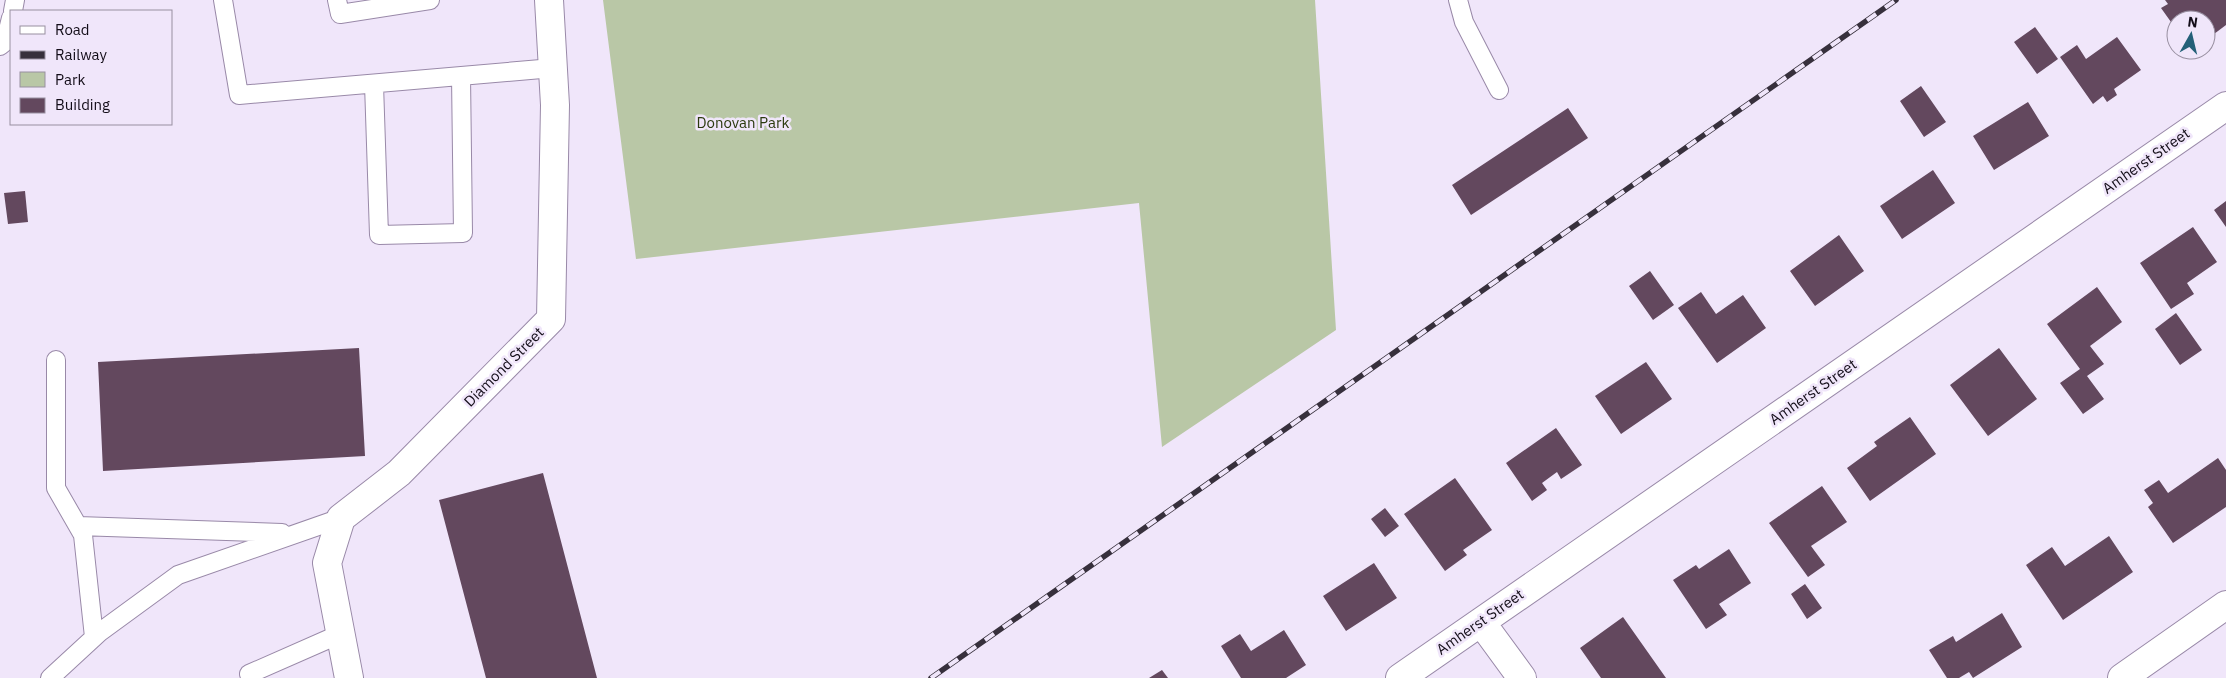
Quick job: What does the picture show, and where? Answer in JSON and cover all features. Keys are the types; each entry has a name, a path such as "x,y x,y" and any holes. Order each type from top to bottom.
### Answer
{"street":[{"name":"Diamond Street","path":"341,518 399,473 552,319 555,104 549,0"},
{"name":"Amherst Street","path":"1400,678 2226,106"},
{"path":"341,518 327,563 349,678"},
{"path":"2122,678 2226,605"},
{"path":"1481,622 1522,678"}],"lane":[{"path":"223,0 239,95 553,68"},
{"path":"339,7 430,0"},
{"path":"1458,0 1464,22 1498,90"},
{"path":"0,46 5,42 10,22"},
{"path":"374,84 379,234 463,233 461,76"},
{"path":"56,360 56,488 83,535 94,637"},
{"path":"50,678 94,637 178,574 341,518"},
{"path":"78,526 293,534"},
{"path":"248,674 340,634"}],"green space":[{"name":"Donovan Park","path":"603,0 1315,0 1336,330 1162,447 1139,203 636,259"}],"building":[{"path":"2165,0 2226,0 2226,25 2216,32 2216,10 2166,10 2166,15 2161,8 2168,4"},
{"path":"2035,27 2058,59 2037,74 2014,42"},
{"path":"2117,37 2141,70 2114,89 2117,95 2107,102 2103,96 2093,104 2060,57 2077,45 2086,59"},
{"path":"1921,86 1946,122 1924,137 1900,101"},
{"path":"2028,102 2049,136 1994,170 1973,136"},
{"path":"1568,108 1588,138 1471,215 1452,185"},
{"path":"1933,170 1955,203 1902,239 1880,206"},
{"path":"25,191 28,222 8,224 4,193"},
{"path":"2226,201 2226,227 2214,210"},
{"path":"2193,227 2217,262 2187,283 2194,294 2171,309 2140,263"},
{"path":"1839,235 1864,271 1815,306 1790,271"},
{"path":"1650,271 1674,305 1653,320 1629,286"},
{"path":"2097,287 2122,322 2090,346 2104,364 2087,376 2104,399 2083,414 2060,383 2080,369 2047,324"},
{"path":"1701,292 1716,314 1743,295 1766,328 1717,363 1678,308"},
{"path":"2176,313 2202,350 2180,365 2155,329"},
{"path":"359,348 365,456 103,471 98,362"},
{"path":"1999,348 2037,399 1988,436 1950,385"},
{"path":"1646,362 1672,399 1621,434 1595,396"},
{"path":"1910,417 1936,454 1870,501 1847,468 1877,446 1874,442"},
{"path":"1556,428 1582,465 1561,479 1557,472 1542,483 1547,490 1532,501 1506,463"},
{"path":"2218,458 2226,470 2226,507 2173,543 2148,507 2153,503 2144,490 2159,480 2168,493"},
{"path":"543,473 597,678 486,678 439,500"},
{"path":"1455,478 1492,530 1463,550 1467,555 1445,571 1404,514"},
{"path":"1822,486 1847,522 1811,546 1825,565 1808,577 1769,523"},
{"path":"1385,508 1399,526 1385,537 1371,519"},
{"path":"2109,536 2133,572 2063,620 2026,565 2052,547 2065,566"},
{"path":"1729,549 1751,583 1719,604 1727,615 1706,629 1673,580 1696,565 1699,569"},
{"path":"1374,563 1397,598 1346,631 1323,596"},
{"path":"1805,584 1822,608 1807,619 1791,594"},
{"path":"2002,613 2022,647 1973,678 1969,672 1959,678 1947,678 1929,650 1953,636 1956,642"},
{"path":"1623,617 1666,678 1601,678 1580,648"},
{"path":"1284,630 1306,665 1286,678 1241,678 1221,646 1240,634 1251,651"},
{"path":"1162,670 1168,678 1149,678"}],"railway":[{"path":"931,678 1896,0"}]}
